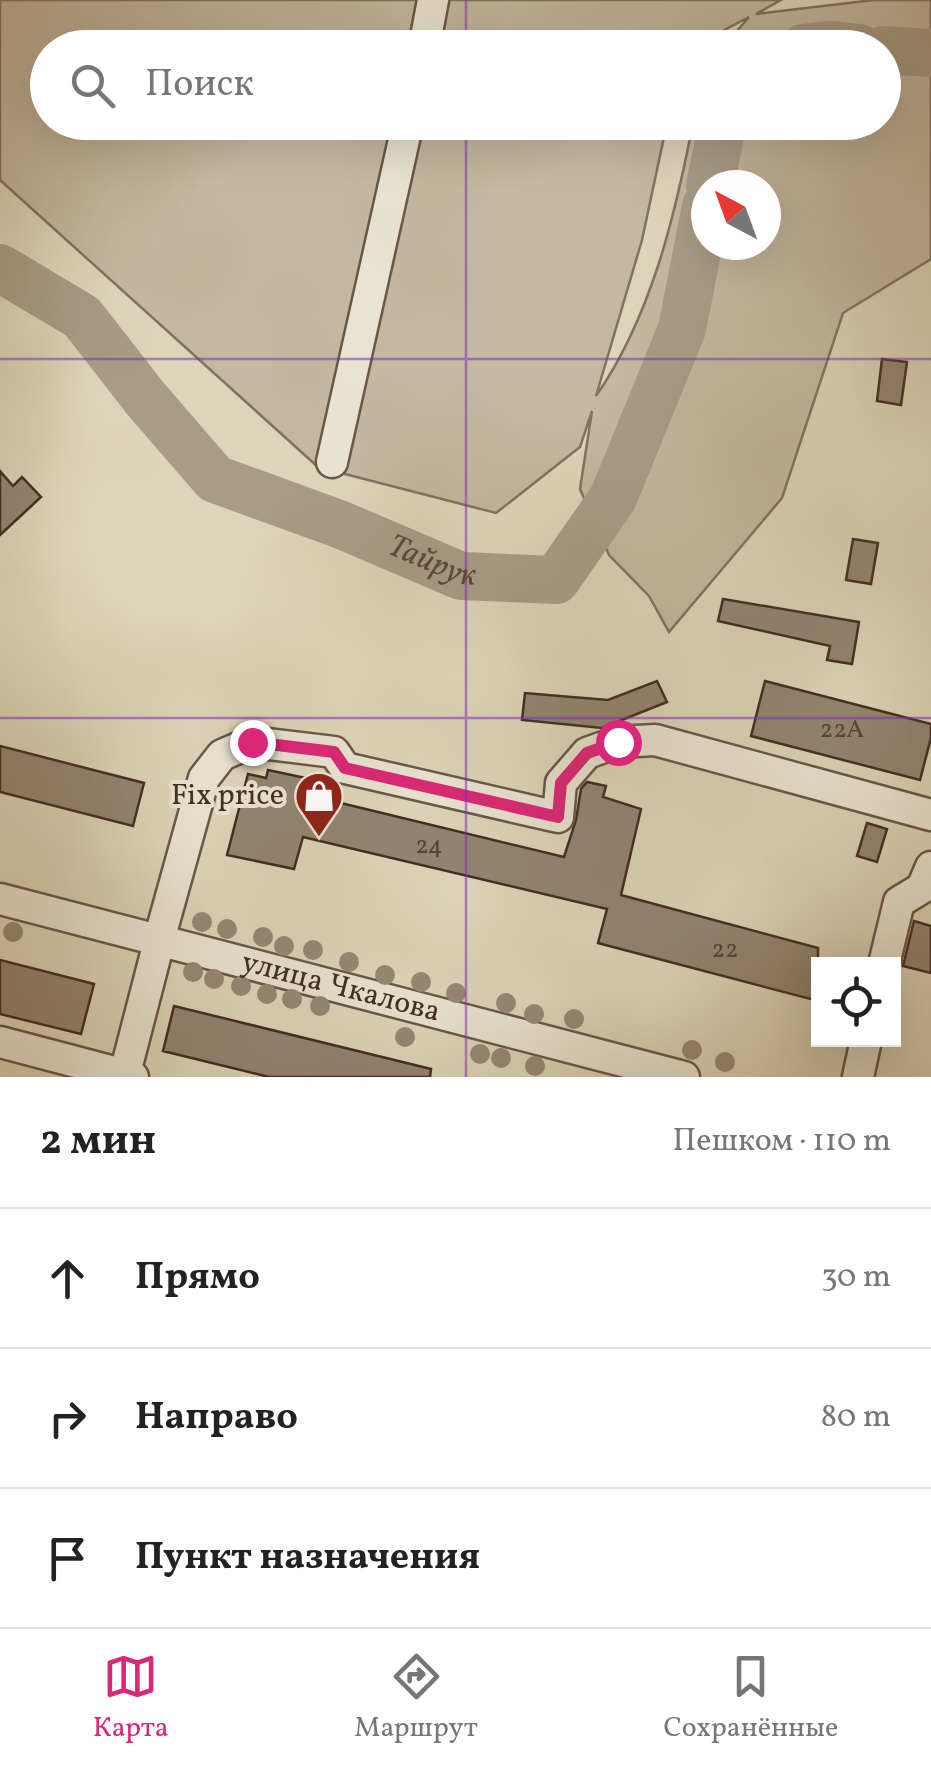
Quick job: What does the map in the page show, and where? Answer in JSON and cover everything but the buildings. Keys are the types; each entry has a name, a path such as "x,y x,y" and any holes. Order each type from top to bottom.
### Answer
{"street":[{"path":"428,30 434,0"},
{"path":"332,462 404,140"},
{"path":"0,1042 128,1076 159,941 204,778 222,755 252,742 334,752 345,768 558,817 561,783 587,753 618,742 655,740 931,814"},
{"path":"886,957 899,902 922,888 931,867"},
{"name":"улица Чкалова","path":"0,898 684,1077"},
{"path":"858,1077 864,1047"}],"shaded area":[{"path":"0,0 781,0 756,14 874,0 931,0 931,259 843,313 782,498 669,632 649,596 609,555 580,489 592,411 580,447 496,513 318,467 0,180","holes":["749,17 738,30 901,30 901,140 689,140 669,229 646,299 632,333 596,396 642,240 663,140 30,140 30,30 724,30"]}],"waterway":[{"name":"Тайрук","path":"901,51 931,53"},
{"name":"Тайрук","path":"713,170 719,140"},
{"name":"Тайрук","path":"0,268 82,317 215,479 339,524 461,576 556,580 613,498 682,329 695,260"}],"place":[{"name":"Fix price","path":"319,838"}],"route":[{"path":"252,742 334,752 345,768 558,817 561,783 587,753 618,742"}]}
